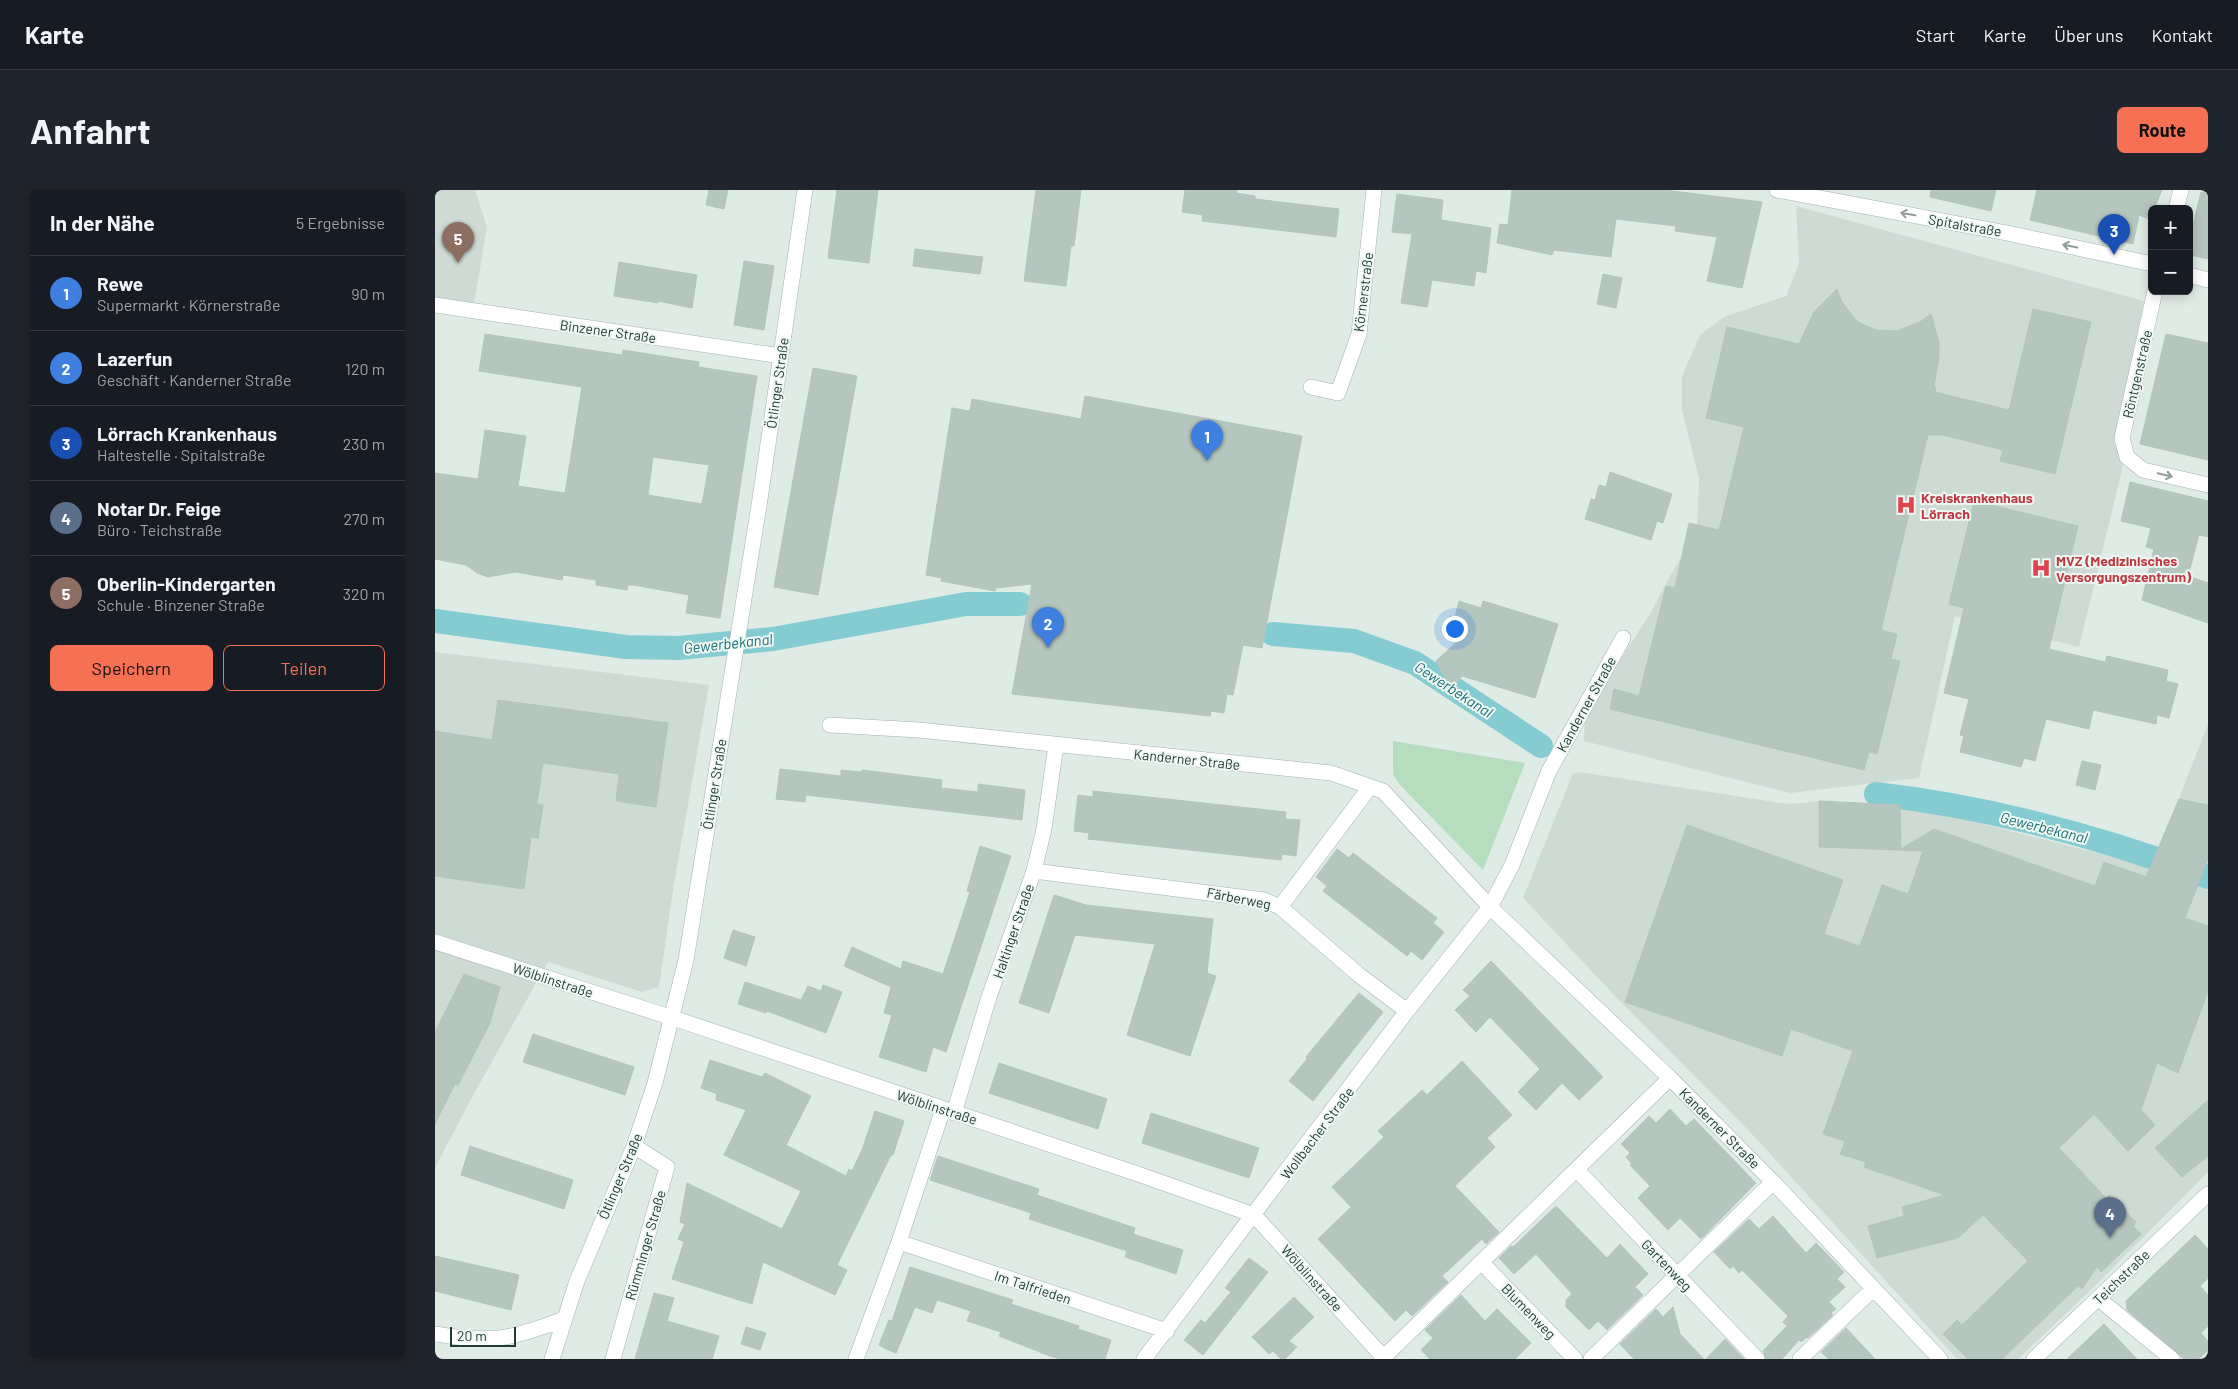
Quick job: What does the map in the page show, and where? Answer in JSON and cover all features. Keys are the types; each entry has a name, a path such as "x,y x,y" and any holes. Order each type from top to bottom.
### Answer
{"street":[{"name":"Ötlinger Straße","path":"552,1359 577,1281 634,1146 655,1083 673,1018 686,960 760,499 805,190"},
{"name":"Körnerstraße","path":"1311,387 1338,393 1359,334 1374,190"},
{"name":"Spitalstraße","path":"1780,190 2007,233 2148,263"},
{"path":"2177,205 2181,190"},
{"path":"2193,276 2208,280"},
{"name":"Röntgenstraße","path":"2154,295 2122,438 2127,457 2143,470 2208,485"},
{"name":"Binzener Straße","path":"435,305 781,356"},
{"name":"Kanderner Straße","path":"1491,907 1512,865 1549,771 1623,638"},
{"name":"Kanderner Straße","path":"830,726 919,730 1331,773 1383,791 1491,907 1671,1078 1773,1182 1940,1359"},
{"name":"Haltinger Straße","path":"856,1359 1034,871 1045,829 1056,745"},
{"path":"1280,907 1370,787"},
{"name":"Färberweg","path":"1034,871 1264,900 1280,907 1359,975 1407,1011"},
{"name":"Wollbacher Straße","path":"1144,1359 1407,1011 1491,907"},
{"name":"Wölblinstraße","path":"435,942 673,1018 1135,1173 1254,1215 1384,1358"},
{"path":"1384,1358 1671,1078"},
{"name":"Rümminger Straße","path":"613,1359 667,1168 634,1146"},
{"name":"Gartenweg","path":"1577,1170 1757,1359"},
{"path":"1591,1359 1773,1182"},
{"name":"Teichstraße","path":"2034,1359 2208,1194"},
{"name":"Im Talfrieden","path":"899,1242 1167,1331"},
{"name":"Blumenweg","path":"1482,1263 1575,1359"},
{"path":"1800,1359 1873,1289"},
{"path":"2099,1299 2172,1359"},
{"path":"435,1334 476,1340 499,1340 522,1335 565,1319"}],"shaded area":[{"path":"435,190 475,190 487,227 474,304 435,298"},
{"name":"Kreiskrankenhaus Lörrach","path":"1796,206 2144,301 2114,442 2123,466 2079,647 1955,616 1919,778 1790,793 1584,741 1585,714 1650,614 1697,531 1699,479 1682,410 1682,376 1700,335 1724,317 1786,296 1799,264"},
{"path":"435,652 709,685 673,890 659,987 642,992 548,962 471,1099 435,1168"},
{"path":"2208,724 2208,1172 2097,1284 2018,1359 1957,1359 1751,1133 1614,995 1523,898 1573,773 1579,772 1789,804 1819,801 1913,806 2152,867"}],"green space":[{"path":"1393,741 1525,763 1483,870 1401,786 1393,775"}],"building":[{"path":"709,190 728,190 724,209 706,205"},
{"path":"837,190 878,190 869,263 828,258"},
{"path":"1036,190 1081,190 1074,246 1071,246 1066,286 1024,281"},
{"path":"1185,190 1237,190 1236,193 1255,196 1255,199 1339,209 1336,237 1202,221 1203,215 1182,212"},
{"path":"1512,190 1664,190 1762,202 1742,288 1707,281 1717,237 1675,231 1676,226 1616,219 1611,257 1554,250 1552,255 1497,243 1500,224 1508,225"},
{"path":"1931,190 1996,190 1991,211 1930,197"},
{"path":"2037,190 2162,190 2156,205 2148,205 2148,219 2139,215 2133,244 2030,220"},
{"path":"2201,192 2208,192 2208,259 2193,256 2193,225"},
{"path":"1397,194 1443,200 1441,220 1491,228 1486,273 1476,271 1474,286 1432,280 1427,307 1401,303 1412,234 1392,232"},
{"path":"915,249 983,257 980,274 913,266"},
{"path":"744,261 774,266 764,330 734,325"},
{"path":"619,262 697,275 692,308 658,301 658,303 614,296"},
{"path":"1603,274 1622,278 1616,308 1597,304"},
{"path":"1837,289 1842,302 1855,319 1876,330 1897,331 1920,322 1931,314 1939,342 1935,392 2009,410 2033,309 2091,322 2055,474 2000,461 2003,450 1943,435 1928,435 1881,630 1897,634 1891,659 1900,661 1877,754 1869,752 1864,770 1610,709 1614,689 1639,696 1666,586 1675,588 1689,523 1719,530 1744,427 1706,418 1727,327 1799,344 1814,312"},
{"path":"485,334 622,355 623,350 699,362 698,367 757,376 720,618 686,613 689,595 634,585 628,585 627,590 596,585 596,580 563,575 562,580 515,572 488,577 477,573 466,565 435,559 435,473 478,479 485,430 526,436 518,486 565,493 582,387 479,371","holes":["653,457 709,465 702,504 648,495"]},
{"path":"2166,334 2208,343 2208,460 2140,444"},
{"path":"813,368 857,376 818,595 774,587"},
{"path":"1085,396 1302,436 1262,648 1243,645 1233,695 1227,694 1224,713 1211,711 1210,716 1012,694 1032,584 996,588 995,591 941,581 942,578 926,575 952,408 970,411 972,399 1081,419"},
{"path":"1610,472 1672,494 1663,523 1657,521 1651,540 1585,519 1591,499 1595,500 1599,485 1606,487"},
{"path":"2130,482 2208,501 2208,537 2199,535 2188,576 2208,583 2208,623 2142,600 2154,549 2146,547 2151,528 2121,521"},
{"path":"1974,501 2078,526 2049,649 2105,662 2107,656 2168,670 2166,681 2178,684 2169,718 2157,715 2156,724 2093,710 2089,729 2046,719 2035,761 2024,758 2021,767 1960,752 1964,736 1960,735 1969,699 1944,693 1964,608 1949,604"},
{"path":"1459,601 1481,608 1483,601 1558,624 1535,698 1462,676 1451,689 1436,661 1460,639 1446,634 1450,616 1455,617"},
{"path":"498,700 668,723 656,807 616,801 619,774 543,763 537,804 543,805 538,838 531,837 524,889 435,876 435,731 492,740"},
{"path":"2082,761 2101,765 2095,790 2076,785"},
{"path":"780,769 841,776 841,770 861,772 862,770 942,780 941,788 978,792 978,784 1025,790 1022,820 806,795 805,802 776,799"},
{"path":"1093,791 1286,812 1285,819 1300,820 1296,856 1282,854 1281,860 1088,839 1089,833 1074,831 1078,795 1093,797"},
{"path":"2179,799 2208,805 2208,859 2185,918 2208,926 2208,991 2178,1073 2157,1063 2141,1110 2155,1125 2128,1151 2094,1114 2059,1148 2106,1198 2109,1195 2136,1222 2133,1226 2141,1234 2101,1272 2097,1267 2082,1289 2078,1286 2002,1359 1968,1359 1943,1334 1957,1320 1962,1325 2028,1261 1983,1215 1958,1238 1877,1258 1868,1226 1904,1216 1902,1207 1945,1195 1864,1167 1866,1162 1840,1154 1845,1141 1823,1134 1853,1051 1791,1029 1782,1056 1625,1002 1687,825 1843,880 1824,934 1860,946 1882,885 1908,894 1923,851 1819,847 1819,801 1900,805 1901,849 1934,829 2095,886 2104,862 2146,877"},
{"path":"980,846 1011,856 946,1052 933,1047 926,1072 879,1057 892,1015 884,1013 891,987 844,966 852,947 901,969 903,961 943,974 970,892 967,891"},
{"path":"1337,849 1349,858 1353,853 1437,918 1433,923 1444,932 1422,960 1411,951 1407,956 1323,891 1327,886 1316,877"},
{"path":"1054,895 1086,905 1213,919 1207,973 1216,976 1190,1056 1127,1035 1155,944 1075,935 1049,1013 1019,1003"},
{"path":"733,930 755,937 746,966 724,958"},
{"path":"1491,961 1603,1077 1579,1100 1562,1083 1536,1110 1518,1092 1540,1069 1490,1017 1476,1032 1455,1010 1470,996 1463,990"},
{"path":"464,974 500,987 490,1023 458,1085 455,1084 435,1124 435,1032"},
{"path":"745,982 801,1000 808,986 821,991 823,985 842,992 826,1033 767,1011 766,1013 738,1004"},
{"path":"1359,993 1383,1012 1313,1101 1289,1081 1307,1059 1306,1057"},
{"path":"533,1034 634,1067 625,1095 523,1062"},
{"path":"710,1060 762,1077 765,1073 811,1096 786,1145 846,1176 849,1169 852,1171 862,1150 875,1111 904,1121 893,1155 891,1155 837,1265 847,1270 835,1295 763,1262 752,1304 672,1279 684,1242 678,1239 685,1224 680,1222 687,1183 782,1229 801,1191 724,1155 746,1110 716,1100 717,1094 701,1088"},
{"path":"1462,1061 1512,1115 1487,1138 1495,1147 1455,1186 1499,1232 1486,1244 1482,1239 1442,1276 1448,1282 1412,1316 1406,1310 1395,1321 1318,1239 1351,1207 1332,1187 1384,1137 1378,1131 1422,1090 1427,1095"},
{"path":"999,1063 1107,1099 1098,1129 989,1093"},
{"path":"2208,1100 2208,1156 2182,1177 2155,1148"},
{"path":"1670,1109 1686,1126 1694,1119 1756,1183 1701,1239 1680,1218 1668,1230 1638,1198 1650,1186 1630,1165 1632,1164 1626,1157 1630,1153 1621,1144 1649,1116 1656,1123"},
{"path":"1151,1113 1259,1148 1249,1178 1142,1143"},
{"path":"470,1146 573,1180 564,1209 461,1175"},
{"path":"938,1156 1039,1189 1037,1195 1135,1228 1133,1234 1183,1250 1176,1274 1125,1257 1127,1251 1029,1219 1031,1213 930,1180"},
{"path":"1556,1206 1607,1258 1620,1244 1648,1274 1635,1287 1643,1295 1607,1330 1598,1321 1589,1330 1566,1307 1566,1300 1572,1294 1536,1254 1514,1274 1499,1258"},
{"path":"1773,1216 1806,1253 1816,1243 1844,1272 1837,1279 1845,1287 1829,1302 1836,1309 1831,1313 1833,1315 1808,1338 1801,1342 1799,1340 1782,1359 1766,1359 1763,1351 1787,1326 1783,1322 1788,1316 1742,1270 1739,1273 1733,1266 1730,1269 1714,1252 1749,1219 1759,1229"},
{"path":"2195,1235 2208,1249 2208,1278 2200,1286 2208,1295 2208,1326 2201,1333 2208,1341 2208,1350 2199,1359 2184,1359 2127,1310 2126,1301"},
{"path":"435,1256 519,1275 511,1310 435,1291"},
{"path":"1249,1258 1268,1272 1203,1355 1184,1340 1201,1320 1205,1323 1231,1292 1225,1288"},
{"path":"910,1267 1013,1300 1011,1304 1079,1326 1078,1329 1111,1340 1105,1359 1060,1359 1050,1356 999,1336 1001,1332 967,1321 971,1311 937,1300 932,1313 915,1307 896,1353 884,1348 879,1345 889,1320 892,1321"},
{"path":"654,1293 674,1298 667,1321 719,1336 712,1359 635,1359"},
{"path":"1461,1295 1485,1321 1497,1309 1531,1343 1515,1359 1430,1359 1421,1350 1433,1338 1425,1330"},
{"path":"1294,1297 1314,1317 1289,1341 1297,1347 1285,1359 1281,1359 1273,1351 1269,1354 1252,1337"},
{"path":"1673,1307 1680,1334 1704,1359 1634,1359 1620,1344 1656,1309 1663,1317"},
{"path":"2104,1324 2137,1359 2067,1359"},
{"path":"746,1327 766,1333 760,1350 741,1344"},
{"path":"1846,1328 1875,1359 1829,1359 1821,1352"},
{"path":"1725,1339 1744,1359 1706,1359"}],"waterway":[{"name":"Gewerbekanal","path":"435,621 626,647 678,648 773,639 966,604 1020,604"},
{"name":"Gewerbekanal","path":"1273,634 1354,641 1415,663 1541,746"},
{"name":"Gewerbekanal","path":"1876,794 1961,807 2045,825 2168,862 2208,877"}],"place":[{"name":"Lörrach Krankenhaus","path":"2114,255"},
{"name":"Oberlin-Kindergarten","path":"458,263"},
{"name":"Rewe","path":"1207,461"},
{"name":"Kreiskrankenhaus Lörrach","path":"1906,505"},
{"name":"MVZ (Medizinisches Versorgungszentrum)","path":"2041,568"},
{"name":"Lazerfun","path":"1048,648"},
{"name":"Notar Dr. Feige","path":"2110,1238"}]}
